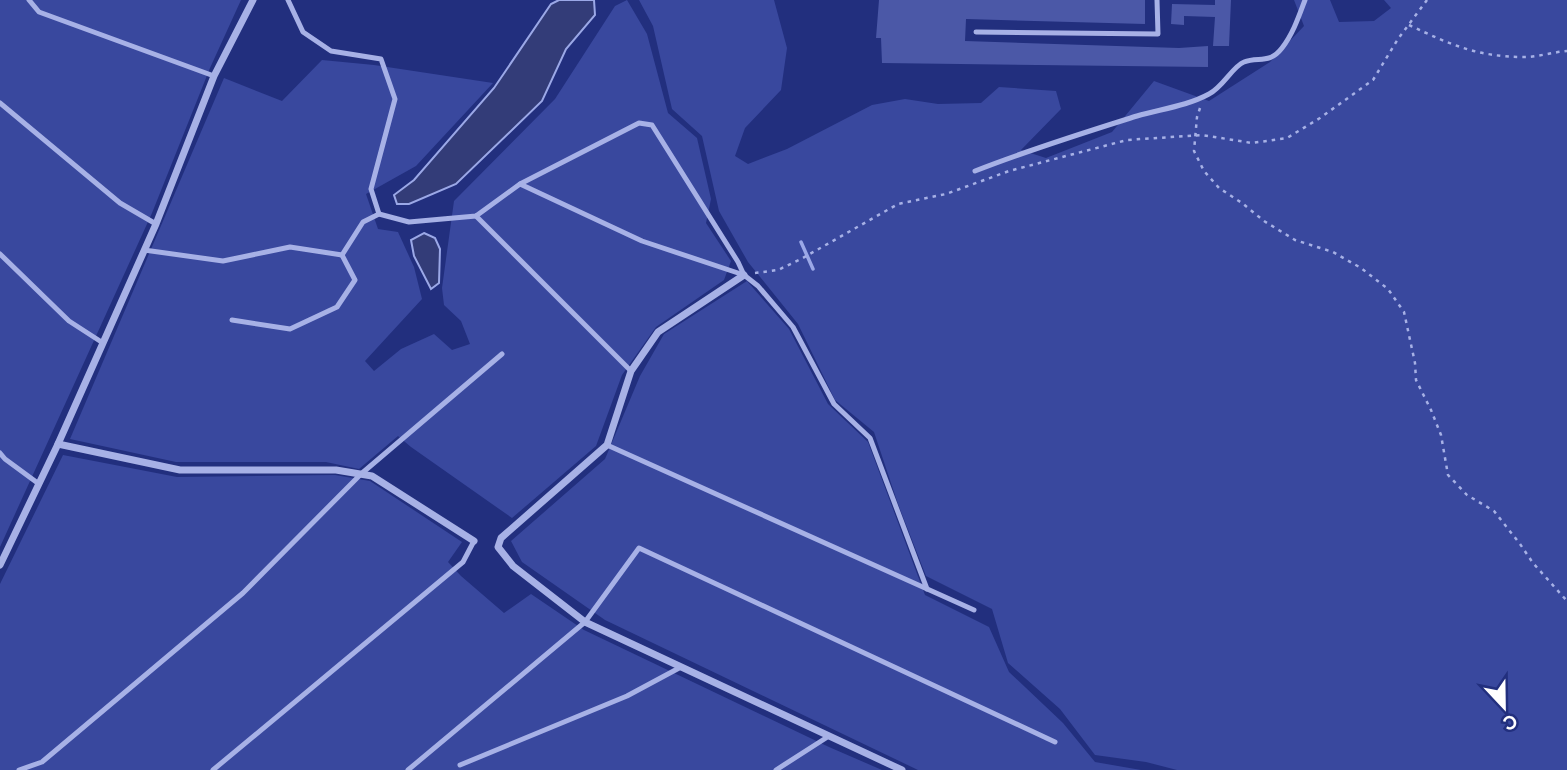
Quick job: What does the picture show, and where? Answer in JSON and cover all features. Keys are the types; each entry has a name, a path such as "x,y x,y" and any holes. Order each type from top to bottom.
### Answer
{"street":[{"path":"1,562 58,444 156,224 214,76 253,0"},
{"path":"744,275 658,331 631,371 607,445 501,538 498,547 513,566 585,622 902,770"},
{"path":"58,444 180,470 336,470 372,476 474,541"}],"lane":[{"path":"29,0 39,12 214,76"},
{"path":"288,0 303,32 331,51 381,59 395,99 372,189 379,214"},
{"path":"976,32 1158,34 1157,0"},
{"path":"975,171 1210,94 1245,61 1267,60 1283,48 1305,0"},
{"path":"0,103 120,203 156,224"},
{"path":"342,254 363,222 379,214 409,222 476,216 520,184 639,123 652,125 744,275"},
{"path":"520,184 642,241 744,275 758,286 793,327 834,404 870,438 927,589"},
{"path":"476,216 631,371"},
{"path":"144,250 223,261 290,247 342,254"},
{"path":"0,254 69,321 103,343"},
{"path":"232,320 290,329 337,307 355,280 342,254"},
{"path":"19,770 42,762 243,593 361,474 502,354"},
{"path":"607,445 974,610"},
{"path":"0,453 39,484"},
{"path":"212,770 463,562 474,541"},
{"path":"408,770 585,622 639,548 1055,742"},
{"path":"460,765 627,696 681,667"},
{"path":"776,770 829,736"}],"path":[{"path":"744,275 778,270 802,259 898,204 946,194 1009,171 1127,140 1196,135 1252,143 1287,138 1321,118 1373,80 1408,24 1427,0"},
{"path":"1408,24 1449,44 1491,56 1527,57 1567,51"},
{"path":"1210,94 1201,104 1197,117 1194,151 1204,171 1219,188 1264,221 1294,240 1333,252 1388,289 1404,312 1416,380 1441,435 1448,475 1467,495 1494,511 1533,563 1567,601"}],"shaded area":[{"path":"0,0 241,0 210,68 152,213 0,547"},
{"path":"559,0 594,0 595,15 566,49 542,101 456,184 409,204 397,204 394,195 414,180 494,88 551,4"},
{"path":"627,0 647,34 668,113 697,138 711,199 706,223 731,261 724,280 656,327 622,375 596,446 512,518 398,436 359,469 326,462 176,462 70,439 224,78 282,101 322,60 493,83 416,166 366,194 378,229 398,232 414,267 422,299 365,361 374,371 401,349 434,334 452,350 470,344 461,321 444,305 442,288 454,201 555,99 615,6"},
{"path":"639,0 774,0 787,48 781,90 745,128 735,156 748,164 787,149 872,105 905,99 938,104 981,103 999,87 1056,91 1061,109 1021,150 1046,158 1112,132 1154,81 1209,101 1270,62 1304,26 1294,0 1330,0 1339,22 1374,21 1391,8 1384,0 1567,0 1567,770 1177,770 1146,762 1095,755 1060,709 1008,663 992,609 926,576 874,432 835,400 798,324 748,262 719,211 702,136 672,109 653,26"},
{"path":"424,233 435,238 440,249 439,283 431,289 414,256 411,240"},
{"path":"747,281 789,329 828,404 868,442 925,595 989,627 1009,672 1063,723 1095,762 1141,770 918,770 605,620 522,562 511,541 605,459 640,376 664,334"},
{"path":"63,455 177,477 335,475 370,481 462,542 448,562 504,613 531,594 584,630 882,770 0,770 0,584"}],"building":[{"path":"879,0 1145,0 1145,24 966,19 965,41 1179,48 1208,46 1208,67 882,63 881,38 876,38"},
{"path":"1215,0 1231,0 1229,46 1213,46 1215,17 1184,16 1184,25 1171,24 1172,4 1215,5"}],"waterway":[{"path":"801,242 813,269"}]}
